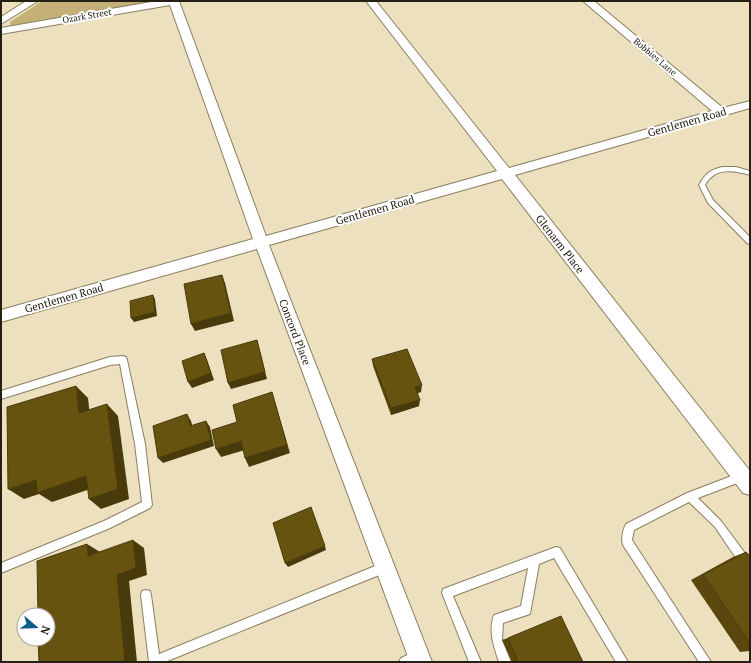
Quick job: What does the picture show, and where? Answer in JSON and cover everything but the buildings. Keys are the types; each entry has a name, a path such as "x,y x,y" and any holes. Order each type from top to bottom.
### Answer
{"street":[{"path":"1,21 33,1"},
{"name":"Ozark Street","path":"1,31 174,1"},
{"name":"Concord Place","path":"174,1 261,242 385,567 415,660"},
{"name":"Glenarm Place","path":"371,1 746,481"},
{"name":"Bobbies Lane","path":"588,1 721,112"},
{"name":"Gentlemen Road","path":"1,316 750,104"}],"lane":[{"path":"750,173 739,170 718,169 705,176 702,185 710,201 750,241"},
{"path":"1,395 110,361 123,360 140,444 147,505 107,525 1,568"},
{"path":"705,662 627,541 630,527 690,496 746,481"},
{"path":"690,496 718,524 750,569"},
{"path":"475,662 447,593 556,552 622,662"},
{"path":"505,662 497,640 498,619 526,610 534,560"},
{"path":"146,595 154,661 385,567"}],"shaded area":[{"path":"42,1 158,1 16,27 10,25 10,22"}]}
